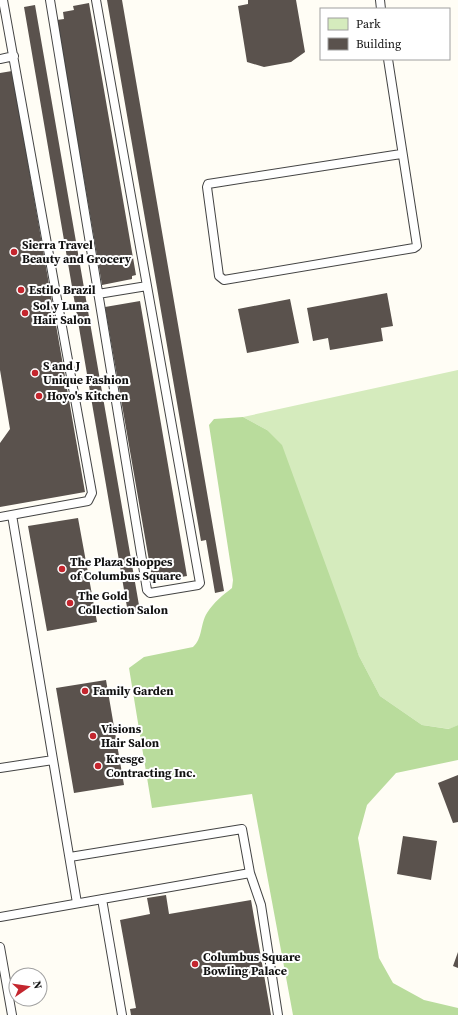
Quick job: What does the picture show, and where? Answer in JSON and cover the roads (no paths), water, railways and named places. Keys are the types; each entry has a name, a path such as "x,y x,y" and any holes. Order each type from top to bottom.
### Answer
{"lane":[{"path":"0,517 88,500 92,493 3,0"},
{"path":"50,0 147,590 150,593 200,583 96,0"},
{"path":"0,58 14,56"},
{"path":"388,60 401,154 417,243 414,248 224,280 219,276 208,184 401,154"},
{"path":"98,294 147,286"},
{"path":"12,515 77,903"},
{"path":"0,768 54,760"},
{"path":"70,857 242,829 250,873 261,905 278,1015"},
{"path":"0,917 250,873"},
{"path":"102,899 122,1015"},
{"path":"0,947 12,1015"}],"place":[{"name":"Sierra Travel Beauty and Grocery","path":"14,252"},
{"name":"Estilo Brazil","path":"21,290"},
{"name":"Sol y Luna Hair Salon","path":"25,313"},
{"name":"S and J Unique Fashion","path":"35,373"},
{"name":"Hoyo's Kitchen","path":"39,396"},
{"name":"The Plaza Shoppes of Columbus Square","path":"62,569"},
{"name":"The Gold Collection Salon","path":"70,603"},
{"name":"Family Garden","path":"85,691"},
{"name":"Visions Hair Salon","path":"93,736"},
{"name":"Kresge Contracting Inc.","path":"98,766"},
{"name":"Columbus Square Bowling Palace","path":"195,964"}]}
